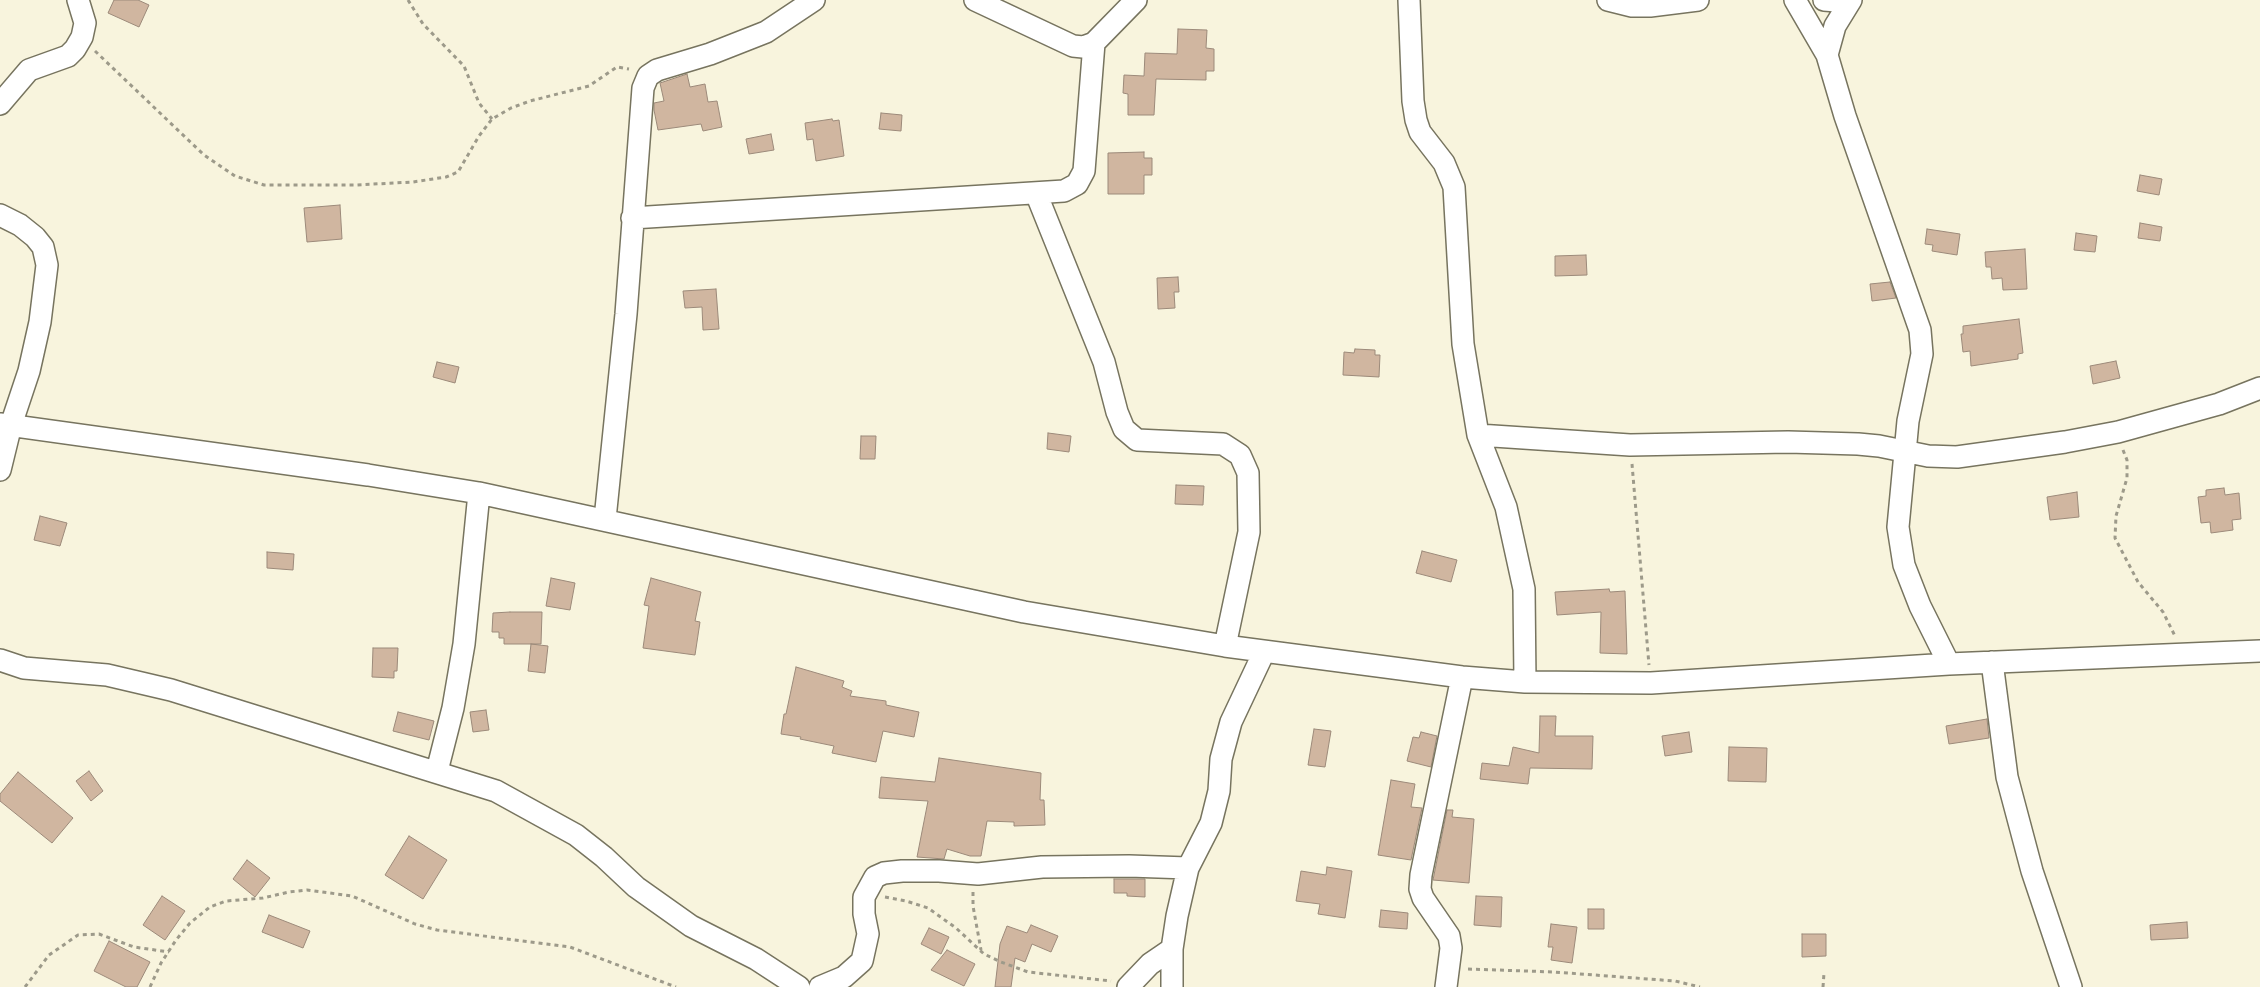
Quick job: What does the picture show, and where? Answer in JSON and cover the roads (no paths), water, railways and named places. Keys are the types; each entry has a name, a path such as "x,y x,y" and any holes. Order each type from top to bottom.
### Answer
{"street":[{"path":"0,104 28,70 68,56 75,49 82,37 85,23 78,0"},
{"path":"605,519 626,314 643,88 648,76 657,70 710,54 766,32 814,0"},
{"path":"975,0 1073,46 1083,47 1094,43 1136,0"},
{"path":"1409,0 1413,102 1416,120 1420,132 1444,164 1454,187 1463,344 1478,435 1506,507 1524,589 1525,682"},
{"path":"1608,0 1632,6 1650,6 1698,0"},
{"path":"1795,0 1826,54 1845,116 1920,330 1922,354 1920,369 1914,384 1904,452 1898,526 1904,565 1920,606 1949,664"},
{"path":"1824,0 1850,1 1835,26 1826,54"},
{"path":"632,218 1064,191 1077,184 1084,171 1094,43"},
{"path":"1036,193 1104,362 1117,412 1124,429 1137,440 1223,444 1240,455 1248,473 1249,532 1225,646"},
{"path":"0,216 20,225 35,237 43,247 47,265 40,322 29,371 6,424 0,470"},
{"path":"1478,435 1630,445 1788,442 1879,446 1928,456 1957,457 2065,442 2118,432 2219,404 2260,388"},
{"path":"6,424 368,475 479,493 1024,612 1264,652 1462,677 1525,682 1651,683 1949,664 2260,651"},
{"path":"437,771 453,708 464,644 479,493"},
{"path":"1172,987 1172,949 1188,868 1211,823 1220,791 1221,759 1231,722 1264,652"},
{"path":"0,660 24,668 107,675 171,690 437,771 496,791 576,835 661,907 691,926 756,959 799,987"},
{"path":"1992,662 2007,777 2032,871 2071,987"},
{"path":"1447,978 1451,948 1449,936 1423,898 1420,889 1421,875 1462,677"},
{"path":"820,987 844,977 862,962 868,934 864,914 864,896 875,877 884,873 930,871 975,874 1042,867 1129,866 1188,868"},
{"path":"1128,987 1150,964 1172,949"}]}
